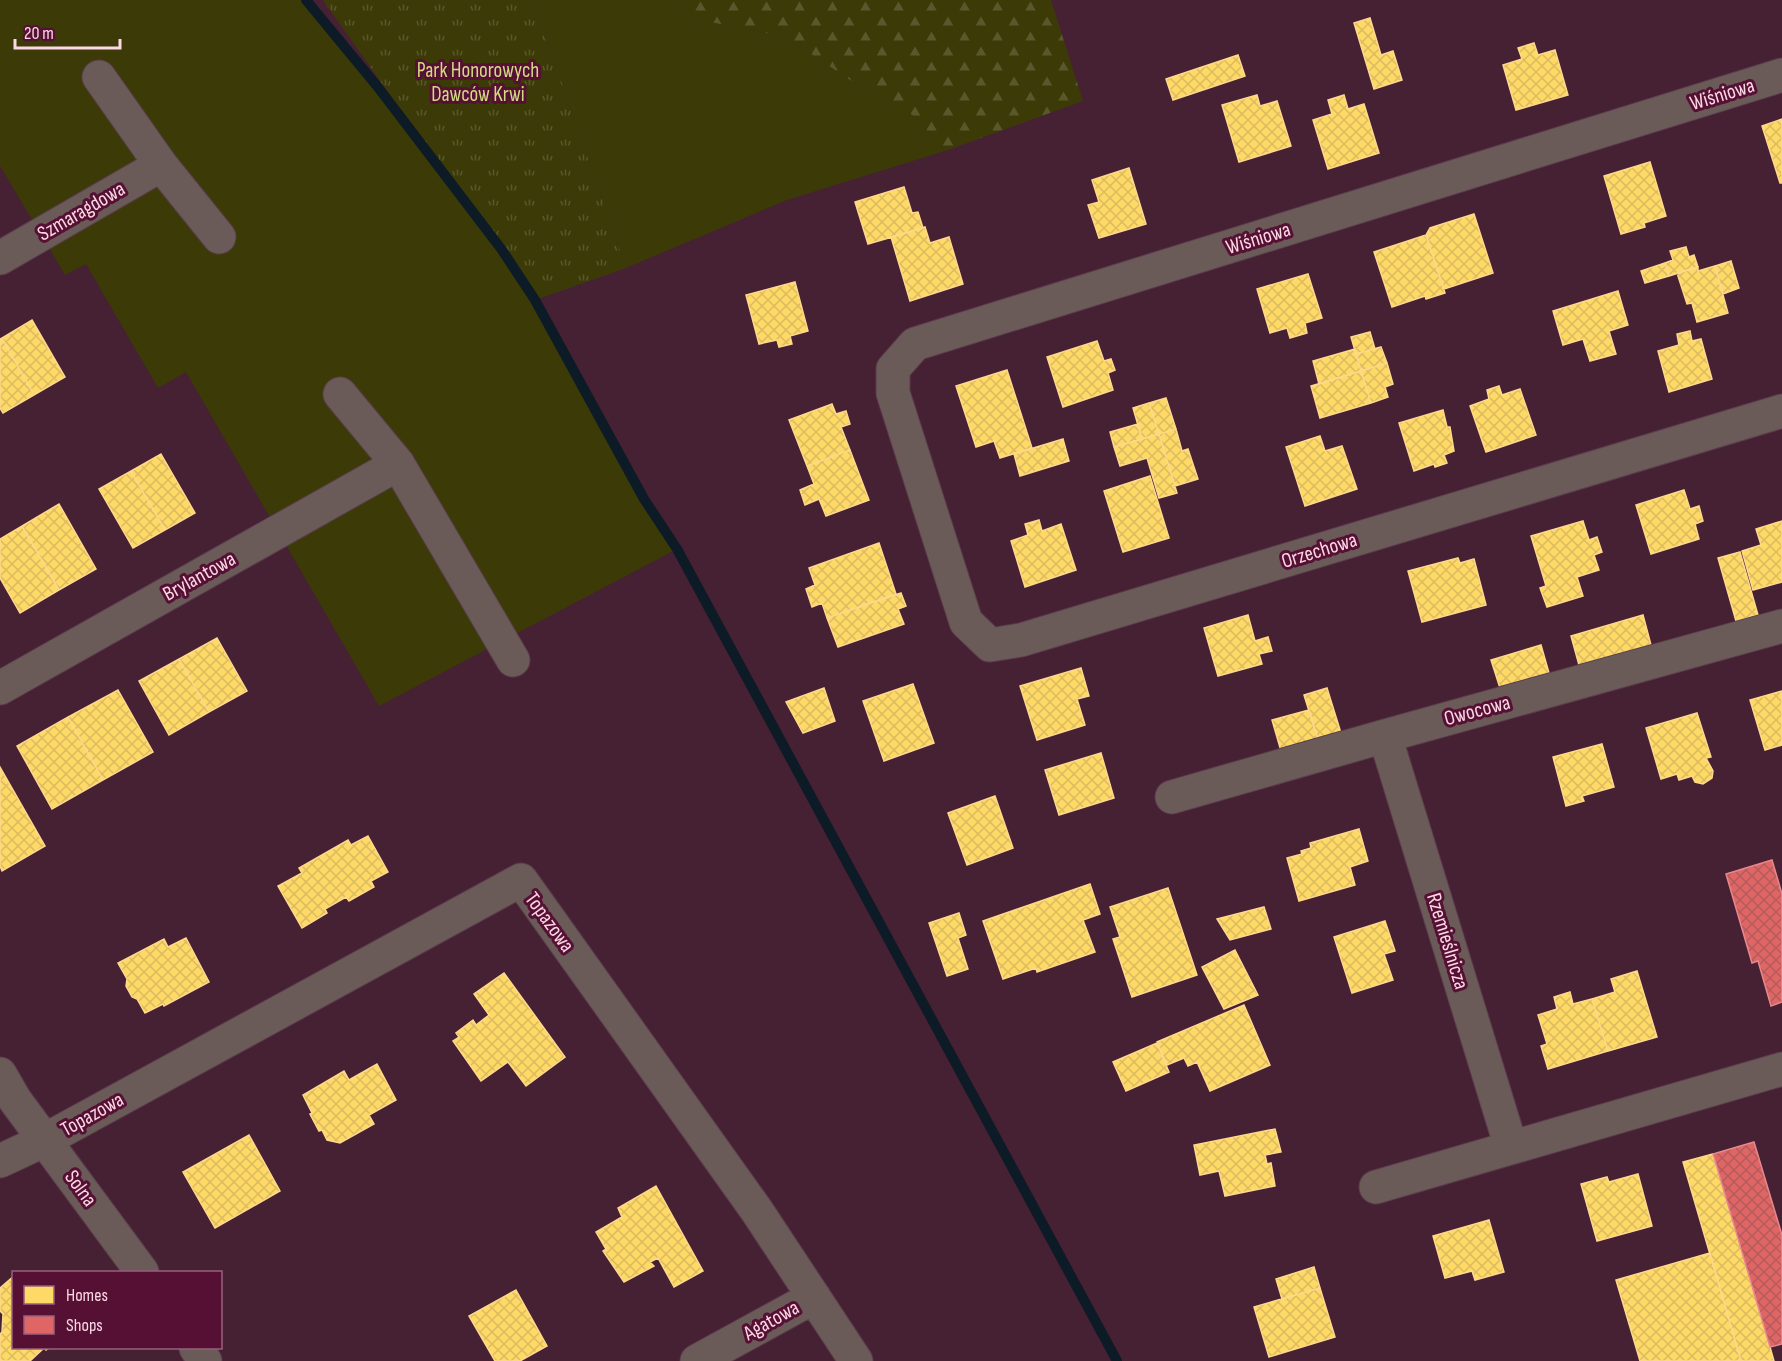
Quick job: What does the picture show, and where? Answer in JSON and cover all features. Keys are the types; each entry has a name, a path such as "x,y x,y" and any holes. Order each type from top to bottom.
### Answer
{"street":[{"name":"Wiśniowa","path":"933,520 893,393 893,369 915,344 1782,75"},
{"path":"99,77 161,165 219,237"},
{"name":"Szmaragdowa","path":"0,258 161,165"},
{"path":"340,394 398,464 513,660"},
{"name":"Orzechowa","path":"933,520 966,622 990,645 1021,640 1782,411"},
{"name":"Brylantowa","path":"0,688 398,464"},
{"name":"Owocowa","path":"1172,797 1782,626"},
{"name":"Rzemieślnicza","path":"1385,736 1511,1147"},
{"name":"Topazowa","path":"0,1161 45,1140 520,880 757,1211 856,1361"},
{"path":"1376,1187 1782,1069"},
{"name":"Solna","path":"0,1074 15,1101 141,1271"},
{"name":"Agatowa","path":"697,1361 814,1297"}],"green space":[{"path":"0,0 306,0 377,86 502,250 535,300 644,499 677,549 379,706 186,372 158,388 86,264 65,275 0,166"},
{"name":"Park Honorowych Dawców Krwi","path":"323,0 533,0 626,268 535,300"},
{"path":"533,0 669,0 685,17 786,37 853,82 910,113 945,151 787,200 626,268"},
{"path":"669,0 1051,0 1083,101 945,151 910,113 853,82 786,37 685,17"}],"building: Homes":[{"path":"1370,18 1381,55 1393,51 1402,80 1374,89 1354,23"},
{"path":"1534,43 1538,55 1555,50 1568,95 1516,110 1503,65 1522,59 1518,48"},
{"path":"1238,55 1245,76 1173,100 1166,79"},
{"path":"1257,95 1260,106 1277,101 1291,146 1239,162 1222,105"},
{"path":"1344,95 1348,109 1364,104 1379,153 1328,169 1313,120 1332,114 1328,100"},
{"path":"1782,119 1782,183 1780,183 1762,126"},
{"path":"1650,162 1666,216 1644,223 1645,227 1621,234 1604,176"},
{"path":"1129,168 1146,224 1099,238 1088,205 1099,202 1092,180"},
{"path":"904,187 912,213 918,212 923,228 868,244 855,202"},
{"path":"1474,214 1493,273 1444,289 1426,235 1430,228"},
{"path":"925,227 930,243 949,237 963,284 910,301 891,237"},
{"path":"1426,235 1445,293 1426,299 1425,296 1392,307 1374,252"},
{"path":"1686,247 1689,257 1694,255 1698,267 1669,276 1665,263 1673,260 1670,251"},
{"path":"1731,261 1739,288 1723,294 1715,266"},
{"path":"1665,263 1669,276 1645,283 1641,271"},
{"path":"1715,266 1728,313 1697,322 1692,303 1687,304 1677,273 1698,267 1698,271"},
{"path":"1308,274 1322,318 1305,323 1307,333 1290,338 1287,328 1270,333 1257,289"},
{"path":"795,282 808,331 790,336 792,344 779,347 777,340 759,344 746,295"},
{"path":"1618,291 1628,325 1609,331 1616,354 1590,361 1583,339 1563,345 1553,311"},
{"path":"32,320 65,377 34,395 2,338"},
{"path":"1690,331 1692,341 1701,339 1712,379 1669,392 1658,351 1679,345 1677,334"},
{"path":"1370,332 1375,349 1356,354 1351,337"},
{"path":"2,338 34,395 3,413 0,408 0,339"},
{"path":"1097,341 1104,361 1111,359 1115,370 1108,373 1113,390 1063,407 1047,357"},
{"path":"1381,347 1387,363 1361,371 1356,354"},
{"path":"1355,349 1361,371 1319,384 1313,361"},
{"path":"1387,363 1393,384 1385,387 1388,397 1371,403 1361,371"},
{"path":"1007,370 1032,448 1000,458 994,441 976,447 956,386"},
{"path":"1361,371 1371,403 1320,418 1311,386"},
{"path":"1499,386 1502,395 1520,389 1536,435 1486,452 1470,406 1489,399 1487,390"},
{"path":"1166,398 1176,429 1159,434 1149,403"},
{"path":"1149,403 1159,434 1142,439 1133,408"},
{"path":"832,404 836,414 846,411 850,424 841,427 850,450 807,466 789,420"},
{"path":"1443,410 1447,427 1450,427 1454,451 1444,455 1447,463 1435,467 1434,464 1414,471 1399,423"},
{"path":"1138,424 1142,439 1114,447 1110,432"},
{"path":"1176,429 1182,451 1188,449 1198,479 1175,486 1159,434"},
{"path":"1159,434 1177,493 1159,498 1147,458 1120,466 1114,447"},
{"path":"1320,436 1325,451 1342,446 1357,489 1305,506 1286,447"},
{"path":"1063,439 1069,461 1020,476 1014,454"},
{"path":"850,450 869,500 826,516 819,499 805,505 800,490 814,484 807,466"},
{"path":"161,454 195,513 165,530 131,471"},
{"path":"131,471 165,530 133,548 99,489"},
{"path":"1150,476 1169,538 1123,552 1104,491"},
{"path":"1684,490 1690,509 1699,506 1703,521 1695,524 1699,539 1651,554 1636,505"},
{"path":"59,504 96,569 59,590 22,526"},
{"path":"1039,520 1042,531 1061,524 1076,570 1025,587 1011,541 1028,535 1025,524"},
{"path":"1583,521 1589,540 1597,537 1602,552 1594,555 1599,570 1577,577 1583,596 1547,607 1540,588 1546,586 1531,536"},
{"path":"1782,521 1782,582 1753,590 1742,551 1761,545 1756,529"},
{"path":"22,526 59,590 20,613 0,578 0,539"},
{"path":"879,543 896,594 827,618 822,603 812,607 806,589 815,585 809,568"},
{"path":"1740,552 1758,615 1736,621 1718,558"},
{"path":"1458,558 1460,563 1474,559 1486,605 1422,622 1408,571"},
{"path":"901,593 906,606 898,609 904,624 838,647 827,618"},
{"path":"1248,615 1255,641 1268,637 1272,651 1259,654 1262,664 1218,676 1204,628"},
{"path":"1643,615 1651,645 1579,665 1571,636"},
{"path":"217,638 247,691 209,712 179,659"},
{"path":"1541,645 1549,673 1500,688 1491,660"},
{"path":"179,659 209,712 169,735 139,681"},
{"path":"1081,668 1089,696 1077,699 1085,725 1037,740 1020,686"},
{"path":"913,684 934,743 884,761 863,701"},
{"path":"824,688 835,721 803,733 786,702"},
{"path":"1327,688 1341,733 1318,740 1304,695"},
{"path":"118,690 153,752 103,780 68,717"},
{"path":"1782,691 1782,745 1765,750 1750,700"},
{"path":"1309,710 1318,740 1281,751 1272,720"},
{"path":"1697,713 1711,757 1706,758 1713,771 1712,778 1703,784 1695,782 1692,776 1679,780 1677,774 1661,779 1646,728"},
{"path":"68,717 103,780 52,809 17,746"},
{"path":"1602,744 1614,787 1582,796 1584,801 1566,806 1553,757"},
{"path":"1101,753 1114,798 1059,815 1045,770"},
{"path":"0,767 45,846 2,871 0,866"},
{"path":"995,796 1013,848 967,865 948,813"},
{"path":"1359,829 1368,861 1350,867 1355,885 1299,901 1287,858 1302,854 1301,851 1311,848 1310,843"},
{"path":"368,836 388,872 371,881 374,887 349,901 346,897 325,909 327,913 302,928 278,886 302,873 299,868 348,840 351,845"},
{"path":"1090,884 1100,914 1083,920 1095,952 1037,972 1036,968 1003,979 983,921"},
{"path":"1168,888 1197,975 1132,997 1113,939 1120,937 1110,907"},
{"path":"1264,907 1271,929 1230,940 1217,919"},
{"path":"959,913 966,935 958,938 968,969 947,976 929,923"},
{"path":"1385,921 1395,951 1384,954 1393,980 1352,993 1334,937"},
{"path":"186,938 209,982 164,1006 163,1004 145,1013 126,986 127,979 118,963 164,939 168,947"},
{"path":"1235,950 1258,995 1224,1009 1202,967"},
{"path":"1637,971 1657,1037 1608,1051 1592,999 1615,992 1611,979"},
{"path":"504,973 565,1057 526,1086 508,1062 481,1081 453,1041 459,1037 456,1033 473,1020 476,1025 489,1015 474,994"},
{"path":"1570,992 1573,1004 1592,999 1608,1051 1548,1069 1541,1046 1547,1044 1538,1015 1557,1009 1554,997"},
{"path":"1244,1005 1270,1065 1210,1091 1197,1062 1188,1066 1184,1058 1167,1065 1157,1042"},
{"path":"1157,1043 1169,1072 1126,1091 1113,1062"},
{"path":"377,1064 396,1100 369,1115 374,1124 340,1143 327,1140 322,1130 319,1131 303,1095 344,1071 349,1080"},
{"path":"1275,1129 1281,1152 1265,1155 1267,1164 1271,1163 1275,1186 1225,1196 1219,1171 1200,1175 1194,1145"},
{"path":"249,1135 280,1191 215,1228 183,1172"},
{"path":"1713,1154 1774,1361 1741,1361 1683,1162"},
{"path":"1638,1174 1652,1226 1597,1241 1581,1184 1607,1177 1609,1182"},
{"path":"656,1186 703,1271 674,1287 658,1258 650,1262 654,1266 624,1282 603,1251 606,1249 596,1232 622,1217 618,1208"},
{"path":"1489,1220 1504,1272 1475,1280 1472,1271 1445,1278 1433,1236"},
{"path":"1710,1253 1741,1361 1640,1361 1616,1280"},
{"path":"1314,1267 1320,1288 1282,1299 1276,1279"},
{"path":"12,1278 12,1349 43,1349 30,1361 0,1361 3,1314 0,1311 0,1288"},
{"path":"1320,1288 1335,1337 1269,1357 1254,1307"},
{"path":"516,1290 547,1346 520,1361 495,1361 469,1316"}],"building: Shops":[{"path":"1772,860 1782,894 1782,1002 1771,1006 1758,961 1752,963 1726,874"},
{"path":"1754,1142 1782,1235 1782,1344 1770,1347 1713,1154"}],"waterway":[{"path":"306,0 377,86 502,250 535,300 644,499 677,549 1117,1361"}]}
